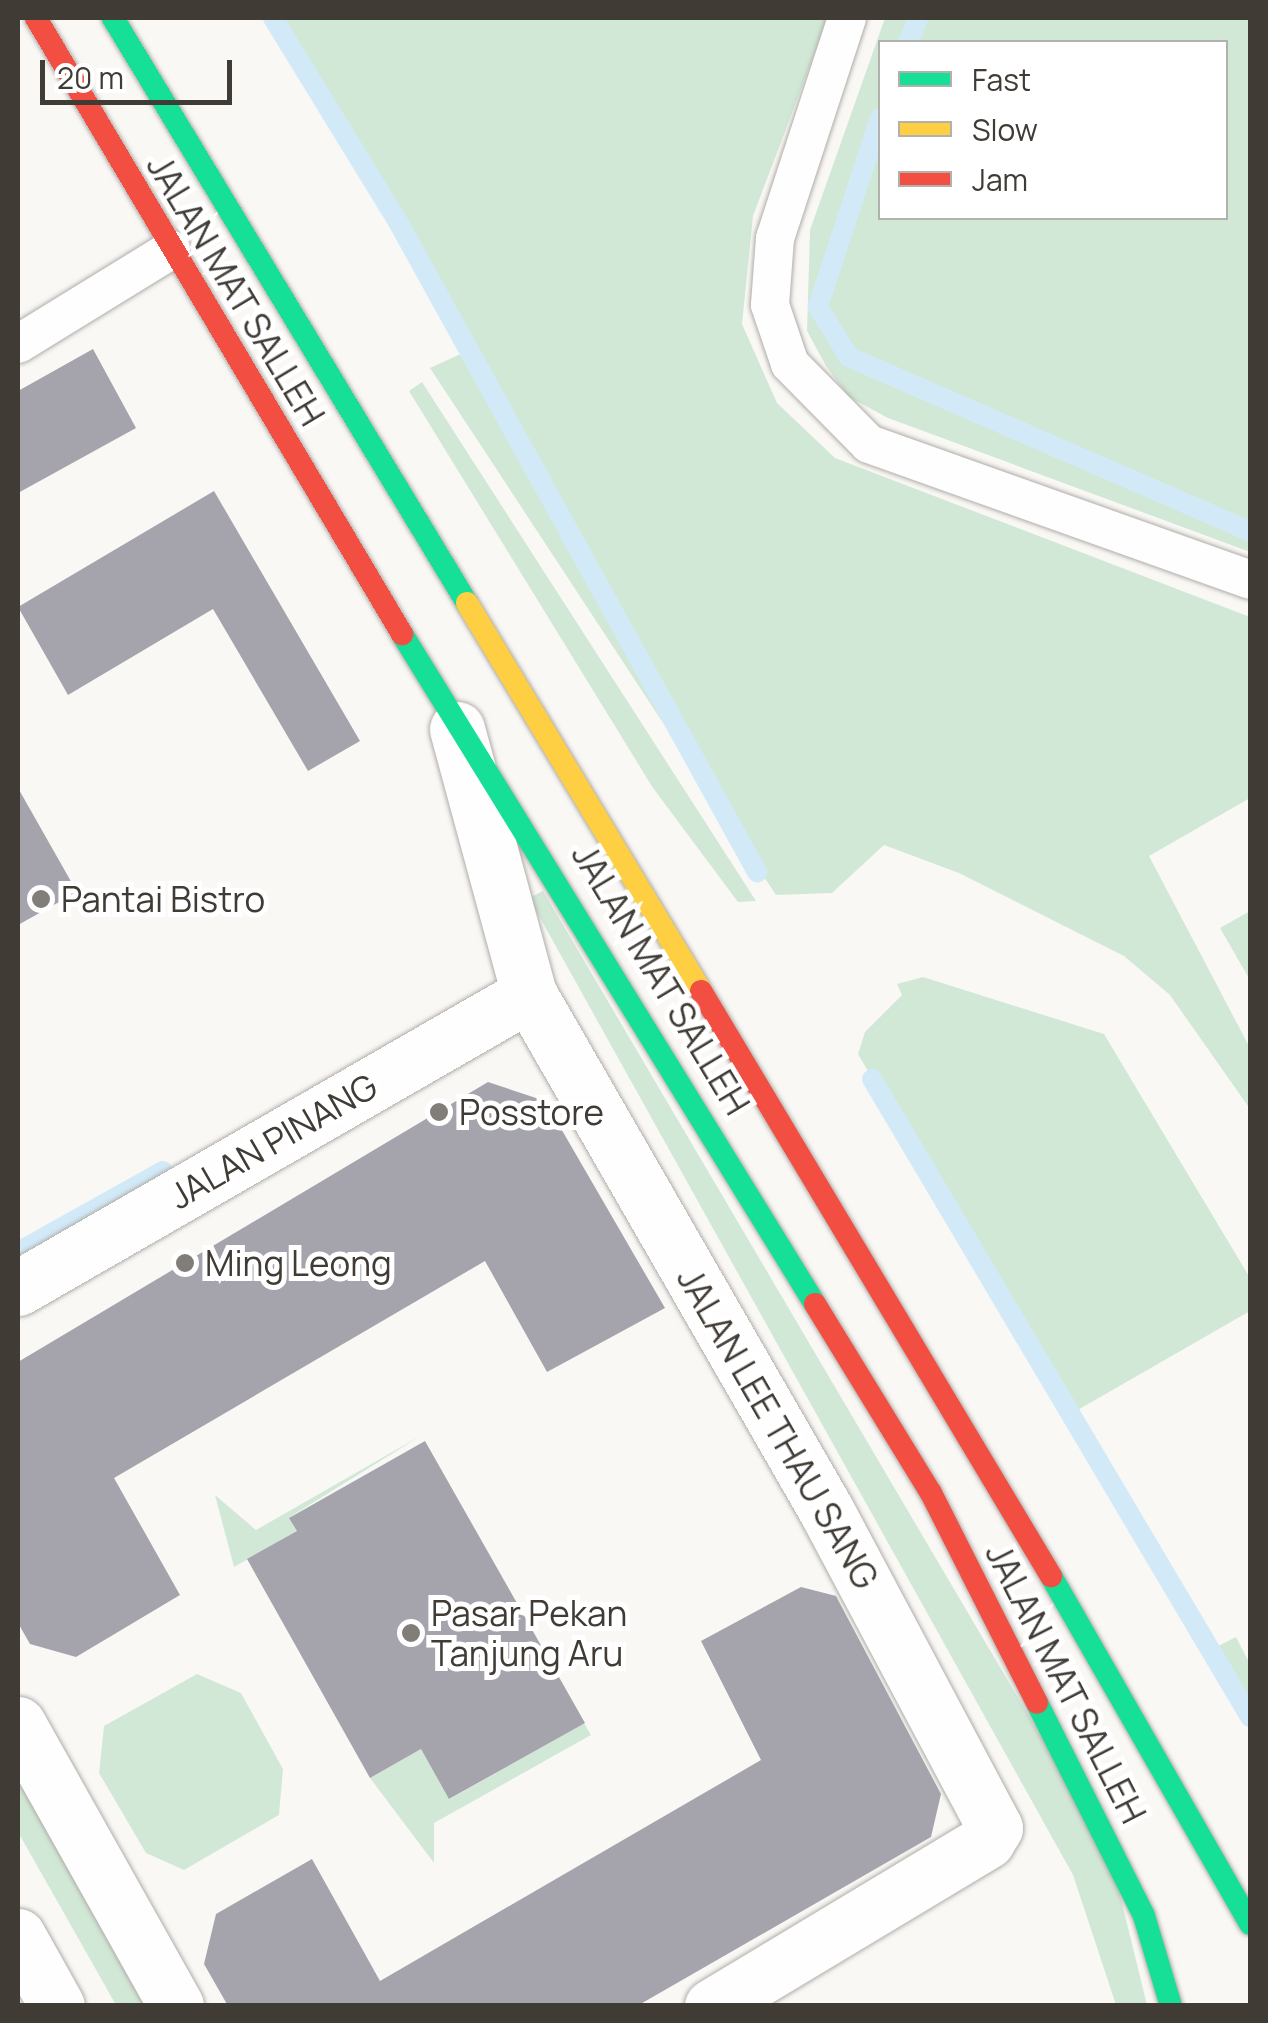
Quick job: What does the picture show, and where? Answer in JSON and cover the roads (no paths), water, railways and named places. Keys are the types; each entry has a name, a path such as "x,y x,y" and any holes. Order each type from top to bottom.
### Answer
{"main road":[{"name":"JALAN MAT SALLEH","path":"36,18 171,250 931,1493 1144,1916 1171,2006"},
{"name":"JALAN MAT SALLEH","path":"113,18 978,1448 1250,1924"}],"street":[{"name":"JALAN LEE THAU SANG","path":"453,712 529,994 826,1510 995,1828 987,1841 712,2006"},
{"name":"JALAN PINANG","path":"18,1288 529,994"},
{"path":"18,1724 176,2006"},
{"path":"18,1936 57,2006"}],"lane":[{"path":"847,18 775,238 770,305 790,364 870,444 1250,580"},
{"path":"18,344 171,250"}],"waterway":[{"path":"273,18 398,222 757,872"},
{"path":"909,40 918,18"},
{"path":"878,124 818,307 849,357 1250,531"},
{"path":"872,1079 1250,1717"},
{"path":"18,1252 163,1171"}],"place":[{"name":"Pantai Bistro","path":"41,899"},
{"name":"Posstore","path":"439,1112"},
{"name":"Ming Leong","path":"185,1263"},
{"name":"Pasar Pekan Tanjung Aru","path":"411,1633"}]}
